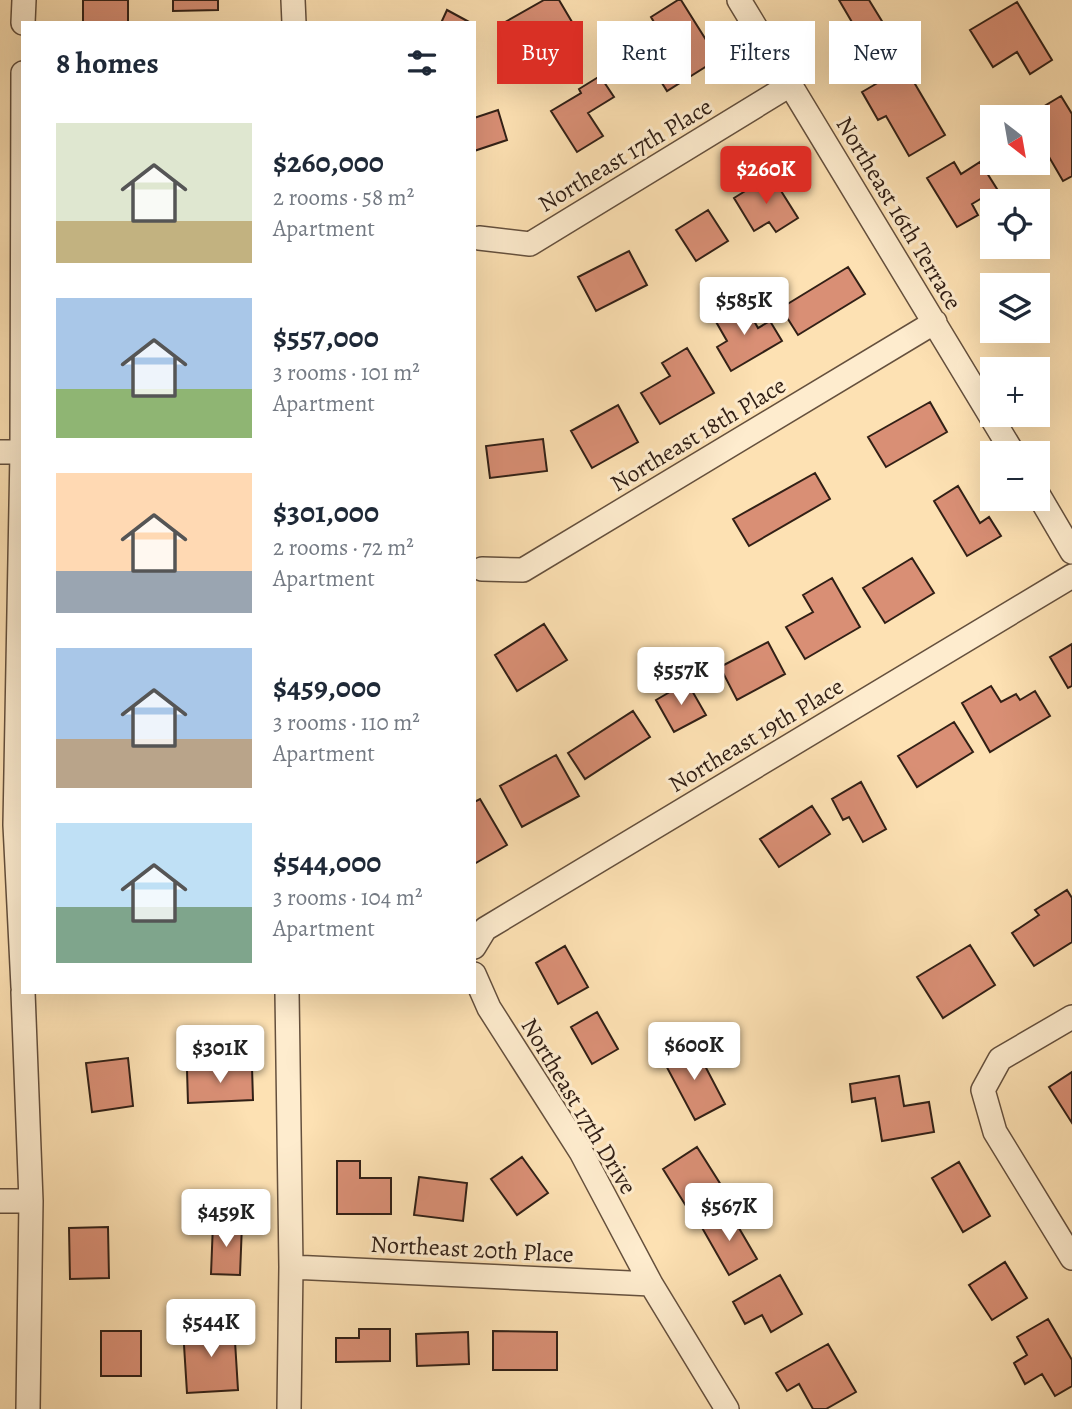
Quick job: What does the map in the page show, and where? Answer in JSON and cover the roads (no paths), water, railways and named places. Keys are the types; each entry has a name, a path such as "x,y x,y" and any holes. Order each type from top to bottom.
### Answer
{"street":[{"path":"23,21 24,0"},
{"path":"293,0 294,21"},
{"name":"Northeast 16th Terrace","path":"739,0 1006,441"},
{"name":"Northeast 17th Place","path":"479,238 530,244 790,85"},
{"name":"Northeast 18th Place","path":"482,569 523,570 935,322"},
{"path":"0,452 21,452"},
{"path":"1048,511 1072,552"},
{"path":"21,527 13,825 21,955"},
{"name":"Northeast 19th Place","path":"476,944 485,929 1072,576"},
{"name":"Northeast 17th Drive","path":"476,979 489,1008 581,1152 651,1284 727,1409"},
{"path":"23,994 32,1201 28,1409"},
{"path":"287,994 291,1266 289,1409"},
{"path":"1072,1017 1000,1059 984,1090 995,1132 1072,1258"},
{"path":"0,1201 32,1201"},
{"name":"Northeast 20th Place","path":"291,1266 651,1284"}]}
